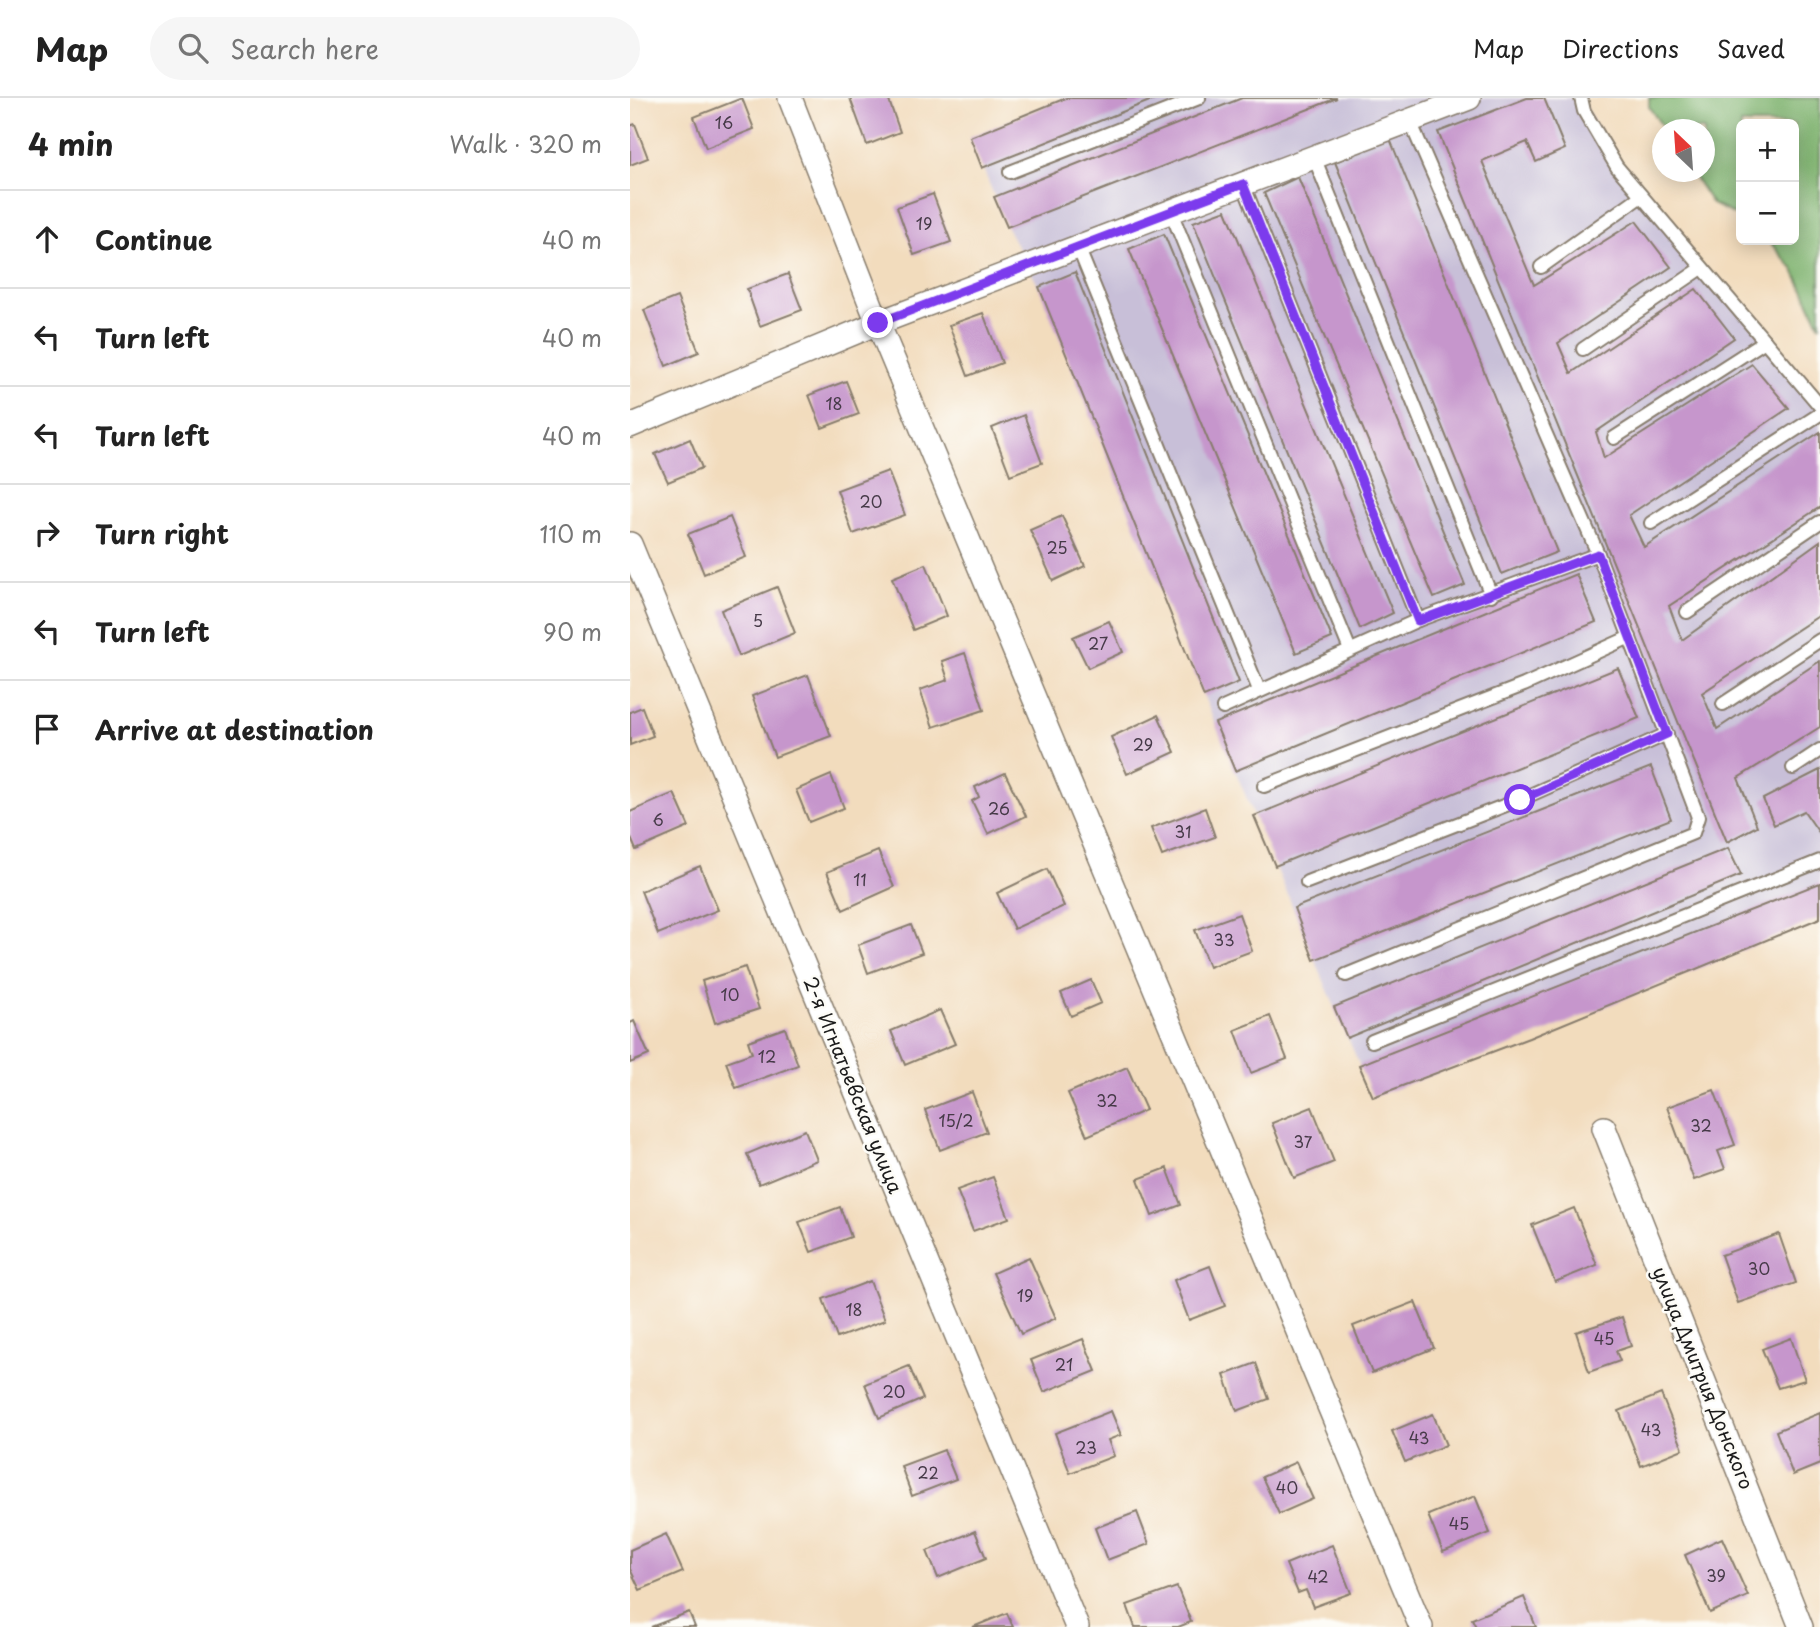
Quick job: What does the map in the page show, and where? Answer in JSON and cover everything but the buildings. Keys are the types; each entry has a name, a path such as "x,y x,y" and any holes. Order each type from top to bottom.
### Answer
{"street":[{"path":"790,98 878,323 1421,1627"},
{"path":"630,426 878,323 1469,98"},
{"name":"2-я Игнатьевская улица","path":"630,544 1077,1627"},
{"name":"улица Дмитрия Донского","path":"1604,1128 1801,1627"}],"lane":[{"path":"1010,172 1199,98"},
{"path":"1581,98 1584,111 1617,167 1820,406"},
{"path":"1346,975 1693,833 1699,817 1598,554 1410,121"},
{"path":"1314,157 1490,595"},
{"path":"1243,184 1418,621"},
{"path":"1541,267 1642,195"},
{"path":"1171,212 1350,650"},
{"path":"1078,247 1259,690"},
{"path":"1583,349 1702,268"},
{"path":"1614,438 1765,341"},
{"path":"1651,523 1820,414"},
{"path":"1688,612 1820,522"},
{"path":"1223,708 1418,621 1598,554"},
{"path":"1264,786 1524,685 1630,637"},
{"path":"1723,704 1820,640"},
{"path":"1307,882 1520,800 1667,734"},
{"path":"1793,768 1820,750"},
{"path":"1372,1041 1820,861"}],"shaded area":[{"path":"1066,98 1581,98 1617,167 1820,406 1820,918 1529,1038 1373,1097 1204,697 1039,287 1007,227 970,137"}],"green space":[{"path":"1649,98 1820,98 1820,326 1794,270 1772,245 1799,245 1799,119 1736,119 1736,216 1712,204 1698,182 1715,182 1715,119 1657,119 1649,107"}],"route":[{"path":"878,323 1243,184 1418,621 1598,554 1667,734 1520,800"}]}
